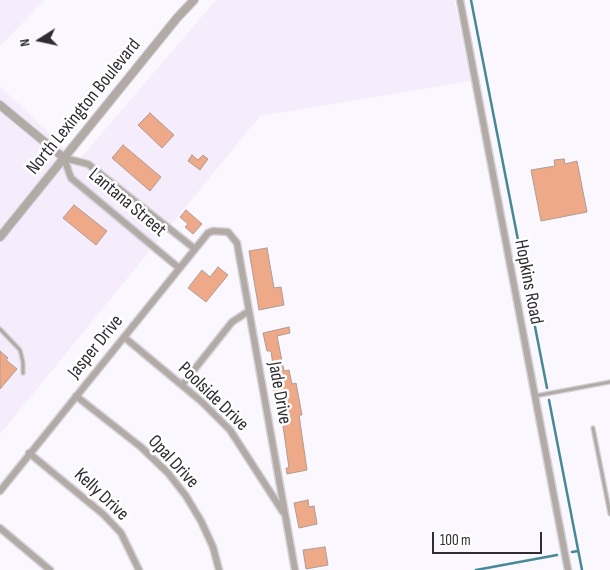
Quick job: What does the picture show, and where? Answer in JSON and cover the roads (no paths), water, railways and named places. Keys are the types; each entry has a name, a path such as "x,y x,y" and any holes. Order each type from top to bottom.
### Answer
{"street":[{"name":"North Lexington Boulevard","path":"0,237 194,0"},
{"name":"Hopkins Road","path":"460,0 568,570"},
{"name":"Lantana Street","path":"0,105 64,158 88,164 194,248"},
{"name":"Lantana Street","path":"64,158 71,178 179,268"},
{"name":"Jasper Drive","path":"0,491 194,248 208,234 221,230"},
{"name":"Jade Drive","path":"221,230 233,236 237,243 295,570"},
{"path":"182,385 232,322 249,311"},
{"name":"Poolside Drive","path":"124,337 182,385 230,430 285,514"},
{"name":"Opal Drive","path":"76,396 141,447 168,473 186,496 201,520 213,547 219,570"},
{"name":"Kelly Drive","path":"29,453 92,504 121,533 139,570"},
{"path":"0,528 46,568"}],"lane":[{"path":"0,329 20,350 23,372"},
{"path":"534,396 610,382"},
{"path":"593,428 610,514"}],"waterway":[{"path":"471,0 547,388"},
{"path":"549,400 582,570"},
{"path":"572,552 578,551"},
{"path":"476,570 557,555"}]}
